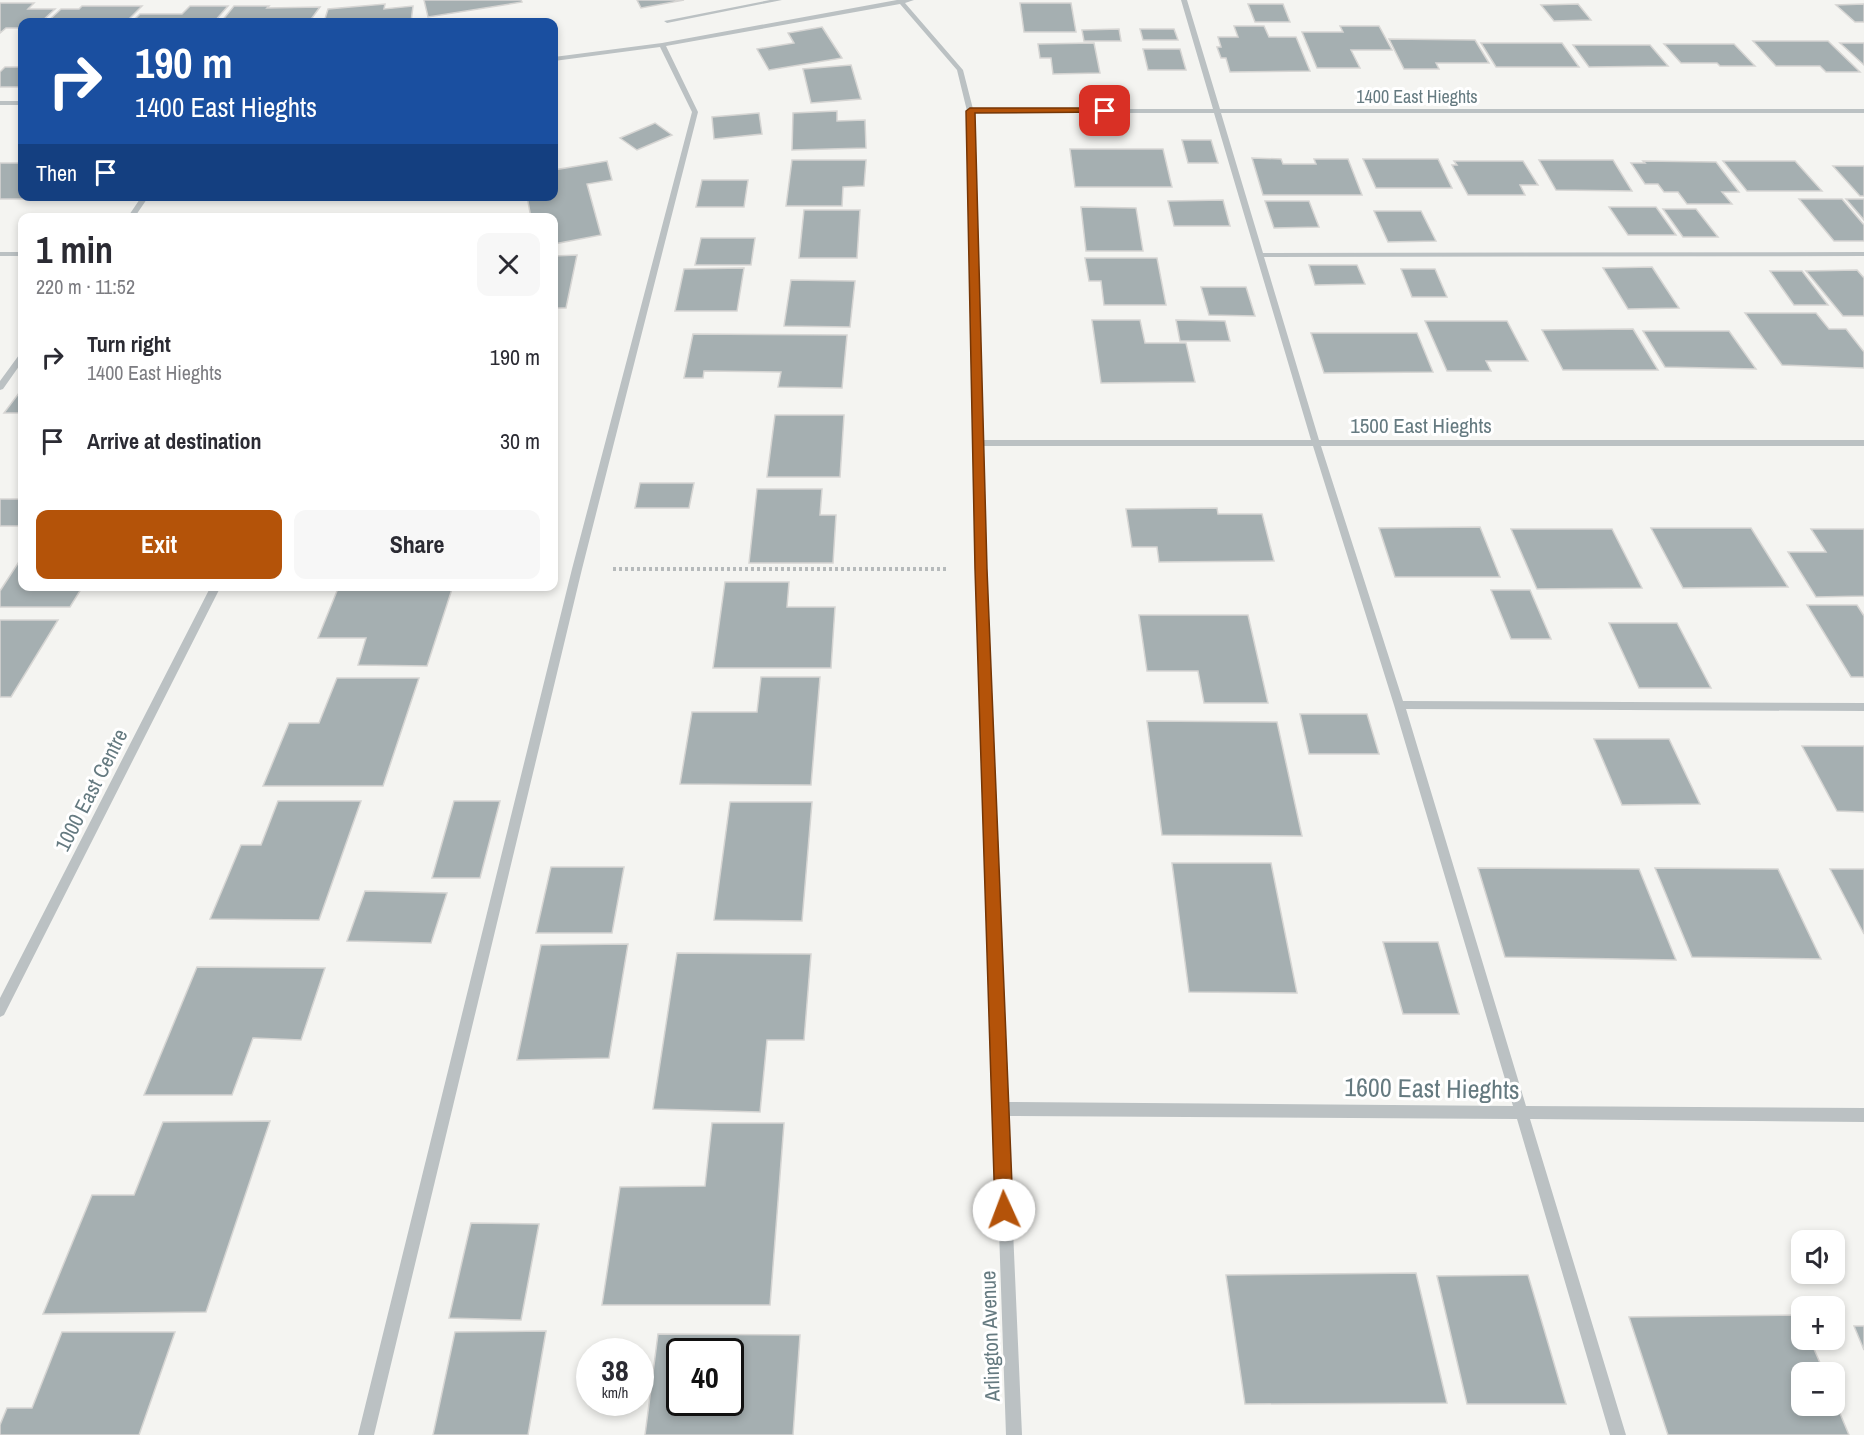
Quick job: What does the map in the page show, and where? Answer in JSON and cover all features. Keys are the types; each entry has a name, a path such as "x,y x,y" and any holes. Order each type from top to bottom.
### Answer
{"street":[{"path":"667,21 779,0"},
{"path":"558,58 662,45 911,0"},
{"path":"1184,0 1618,1435"},
{"name":"Arlington Avenue","path":"901,1 960,70 970,111 977,442 1000,1109 1014,1435"},
{"path":"366,1435 577,569 695,112 662,45"},
{"path":"0,103 18,103"},
{"name":"1400 East Hieghts","path":"970,111 1864,111"},
{"path":"0,254 18,254"},
{"path":"1262,255 1864,254"},
{"path":"0,387 18,362"},
{"name":"1500 East Hieghts","path":"977,442 1864,442"},
{"name":"1000 East Centre","path":"0,1011 213,591"},
{"path":"1399,705 1864,707"},
{"name":"1600 East Hieghts","path":"1000,1109 1864,1115"}],"path":[{"path":"577,569 924,569"}],"building":[{"path":"424,0 521,0 522,2 428,17"},
{"path":"637,0 684,0 641,8"},
{"path":"0,3 34,3 28,9 55,9 45,18 18,18 18,28 6,28 0,33"},
{"path":"1020,3 1071,3 1076,32 1024,32"},
{"path":"385,4 384,9 413,6 412,18 325,18 328,9"},
{"path":"1248,4 1283,4 1290,22 1255,22"},
{"path":"1578,4 1591,20 1554,21 1541,5"},
{"path":"1864,4 1864,22 1855,22 1836,5"},
{"path":"82,6 142,6 130,18 51,18 61,9 79,9"},
{"path":"190,6 228,6 218,18 136,18 140,14 182,14"},
{"path":"234,6 320,7 312,18 224,18"},
{"path":"1234,26 1264,26 1269,37 1296,37 1310,71 1230,72 1226,58 1221,58 1217,47 1221,47 1218,37 1238,37"},
{"path":"1340,26 1379,26 1392,50 1351,50 1360,68 1317,68 1302,32 1343,32"},
{"path":"822,27 842,58 769,70 757,49 794,43 788,33"},
{"path":"1119,29 1121,41 1084,41 1082,30"},
{"path":"1140,29 1174,29 1178,40 1143,40"},
{"path":"1389,39 1475,40 1489,63 1436,63 1439,69 1404,69"},
{"path":"1753,41 1828,41 1860,72 1826,72 1820,66 1776,66"},
{"path":"1094,43 1100,73 1053,74 1051,58 1040,58 1038,44"},
{"path":"1481,43 1562,43 1579,67 1496,67"},
{"path":"1840,43 1864,43 1864,65"},
{"path":"1664,44 1734,44 1755,66 1681,63"},
{"path":"1573,45 1650,45 1668,66 1589,67"},
{"path":"1143,49 1180,49 1186,70 1148,70"},
{"path":"851,65 861,99 811,103 803,69"},
{"path":"5,67 18,67 18,87 0,87 0,72"},
{"path":"837,111 837,121 865,120 866,148 792,150 793,113"},
{"path":"759,113 762,134 714,139 712,117"},
{"path":"655,123 672,135 637,150 620,138"},
{"path":"1182,140 1211,140 1218,163 1188,163"},
{"path":"1070,149 1163,149 1172,187 1075,187"},
{"path":"1252,158 1281,159 1283,164 1316,164 1314,159 1348,159 1362,195 1263,195"},
{"path":"1363,159 1438,159 1452,188 1376,188"},
{"path":"792,160 866,160 864,186 843,187 842,206 786,206"},
{"path":"1539,160 1613,160 1632,191 1556,190"},
{"path":"607,161 612,180 587,184 601,235 558,243 558,213 530,213 528,201 558,201 558,169"},
{"path":"1454,161 1523,161 1538,185 1520,185 1525,195 1468,195 1452,165 1457,165"},
{"path":"1643,161 1716,162 1739,192 1722,192 1732,204 1687,204 1678,192 1664,192 1658,184 1645,184 1631,163 1645,163"},
{"path":"1723,161 1795,161 1822,191 1747,191"},
{"path":"0,163 18,163 18,199 0,199"},
{"path":"1833,166 1864,166 1864,196 1860,196"},
{"path":"702,180 748,180 744,207 696,207"},
{"path":"1799,199 1842,199 1864,225 1864,241 1834,241"},
{"path":"1846,199 1864,199 1864,220"},
{"path":"1223,200 1230,226 1174,226 1168,201"},
{"path":"1265,201 1309,201 1319,227 1274,228"},
{"path":"1081,207 1136,208 1143,251 1086,251"},
{"path":"1609,207 1656,207 1676,235 1628,235"},
{"path":"1663,209 1696,209 1718,237 1683,237"},
{"path":"804,210 860,210 857,258 799,258"},
{"path":"1374,211 1421,211 1436,241 1388,242"},
{"path":"701,238 755,238 751,265 695,265"},
{"path":"577,255 566,308 558,308 558,256"},
{"path":"1085,258 1157,258 1166,305 1104,305 1101,281 1089,281"},
{"path":"1309,265 1357,265 1365,284 1315,285"},
{"path":"1652,267 1679,308 1628,309 1603,268"},
{"path":"744,268 737,311 675,311 684,269"},
{"path":"1401,269 1435,269 1447,297 1412,297"},
{"path":"1857,270 1864,278 1864,316 1843,316 1806,271"},
{"path":"1770,271 1802,271 1828,305 1794,305"},
{"path":"791,280 855,281 850,327 784,326"},
{"path":"1201,287 1246,287 1255,316 1209,315"},
{"path":"1745,313 1816,313 1829,329 1846,329 1864,352 1864,368 1782,365"},
{"path":"1092,320 1140,320 1145,343 1186,343 1195,382 1101,383"},
{"path":"1176,320 1225,321 1230,341 1180,341"},
{"path":"1425,321 1507,321 1528,361 1486,361 1491,371 1447,371"},
{"path":"1633,329 1658,370 1563,370 1542,330"},
{"path":"1643,331 1729,331 1756,369 1665,367"},
{"path":"1311,333 1417,333 1433,372 1324,373"},
{"path":"693,334 847,335 842,388 778,387 781,372 704,371 703,378 684,378"},
{"path":"18,394 18,413 4,413"},
{"path":"775,415 844,415 840,477 767,477"},
{"path":"640,483 694,483 689,508 635,508"},
{"path":"757,489 822,489 820,515 836,515 833,563 749,563"},
{"path":"0,499 18,499 18,526 0,526"},
{"path":"1217,508 1218,514 1262,514 1274,561 1159,562 1157,547 1132,547 1126,509"},
{"path":"1480,527 1500,577 1395,577 1379,528"},
{"path":"1651,528 1751,528 1788,587 1683,588"},
{"path":"1511,529 1612,529 1642,588 1537,589"},
{"path":"1811,529 1864,529 1864,596 1816,597 1788,552 1826,552"},
{"path":"18,563 18,591 80,591 70,607 0,607 0,591"},
{"path":"725,582 789,582 787,607 835,607 831,668 713,668"},
{"path":"1491,590 1530,590 1551,639 1511,639"},
{"path":"337,591 451,591 427,666 358,665 366,638 318,638"},
{"path":"1807,605 1857,605 1864,616 1864,677 1851,677"},
{"path":"1139,615 1248,615 1268,703 1204,703 1198,671 1147,671"},
{"path":"0,620 58,620 11,697 0,697"},
{"path":"1609,623 1677,623 1711,688 1639,688"},
{"path":"761,677 820,677 811,785 680,784 692,712 757,712"},
{"path":"337,678 419,678 383,786 263,786 289,723 319,723"},
{"path":"1300,714 1367,714 1379,754 1309,754"},
{"path":"1147,721 1277,722 1302,836 1162,835"},
{"path":"1594,739 1669,739 1700,804 1622,805"},
{"path":"1802,746 1864,746 1864,812 1837,811"},
{"path":"278,801 361,801 319,920 210,919 241,845 261,845"},
{"path":"454,801 500,801 480,878 432,878"},
{"path":"730,802 812,802 802,921 714,920"},
{"path":"1172,863 1271,863 1297,993 1189,992"},
{"path":"551,867 624,867 612,933 536,933"},
{"path":"1478,868 1639,869 1676,960 1505,957"},
{"path":"1655,868 1778,869 1821,959 1692,957"},
{"path":"1830,869 1864,869 1864,934"},
{"path":"365,891 447,893 431,943 347,941"},
{"path":"1383,942 1438,942 1459,1014 1403,1014"},
{"path":"628,944 609,1058 517,1060 541,945"},
{"path":"677,953 811,954 804,1040 767,1040 760,1112 653,1109"},
{"path":"197,967 325,968 301,1040 253,1038 232,1095 144,1095"},
{"path":"270,1121 206,1312 43,1314 92,1195 134,1195 163,1122"},
{"path":"712,1123 784,1123 770,1305 602,1305 620,1187 705,1186"},
{"path":"471,1223 539,1224 521,1320 449,1318"},
{"path":"1416,1273 1447,1403 1245,1404 1226,1275"},
{"path":"1528,1275 1566,1404 1467,1404 1437,1276"},
{"path":"1791,1315 1791,1350 1814,1350 1820,1362 1791,1362 1791,1416 1841,1416 1849,1435 1668,1435 1629,1317"},
{"path":"1854,1326 1864,1326 1864,1350"},
{"path":"546,1331 528,1435 433,1435 455,1332"},
{"path":"62,1332 175,1332 139,1435 0,1435 0,1425 7,1408 32,1408"},
{"path":"658,1334 800,1335 793,1435 645,1435 647,1416 654,1416 654,1365"}],"route":[{"path":"1004,1210 981,569 970,111 1105,111"}]}
